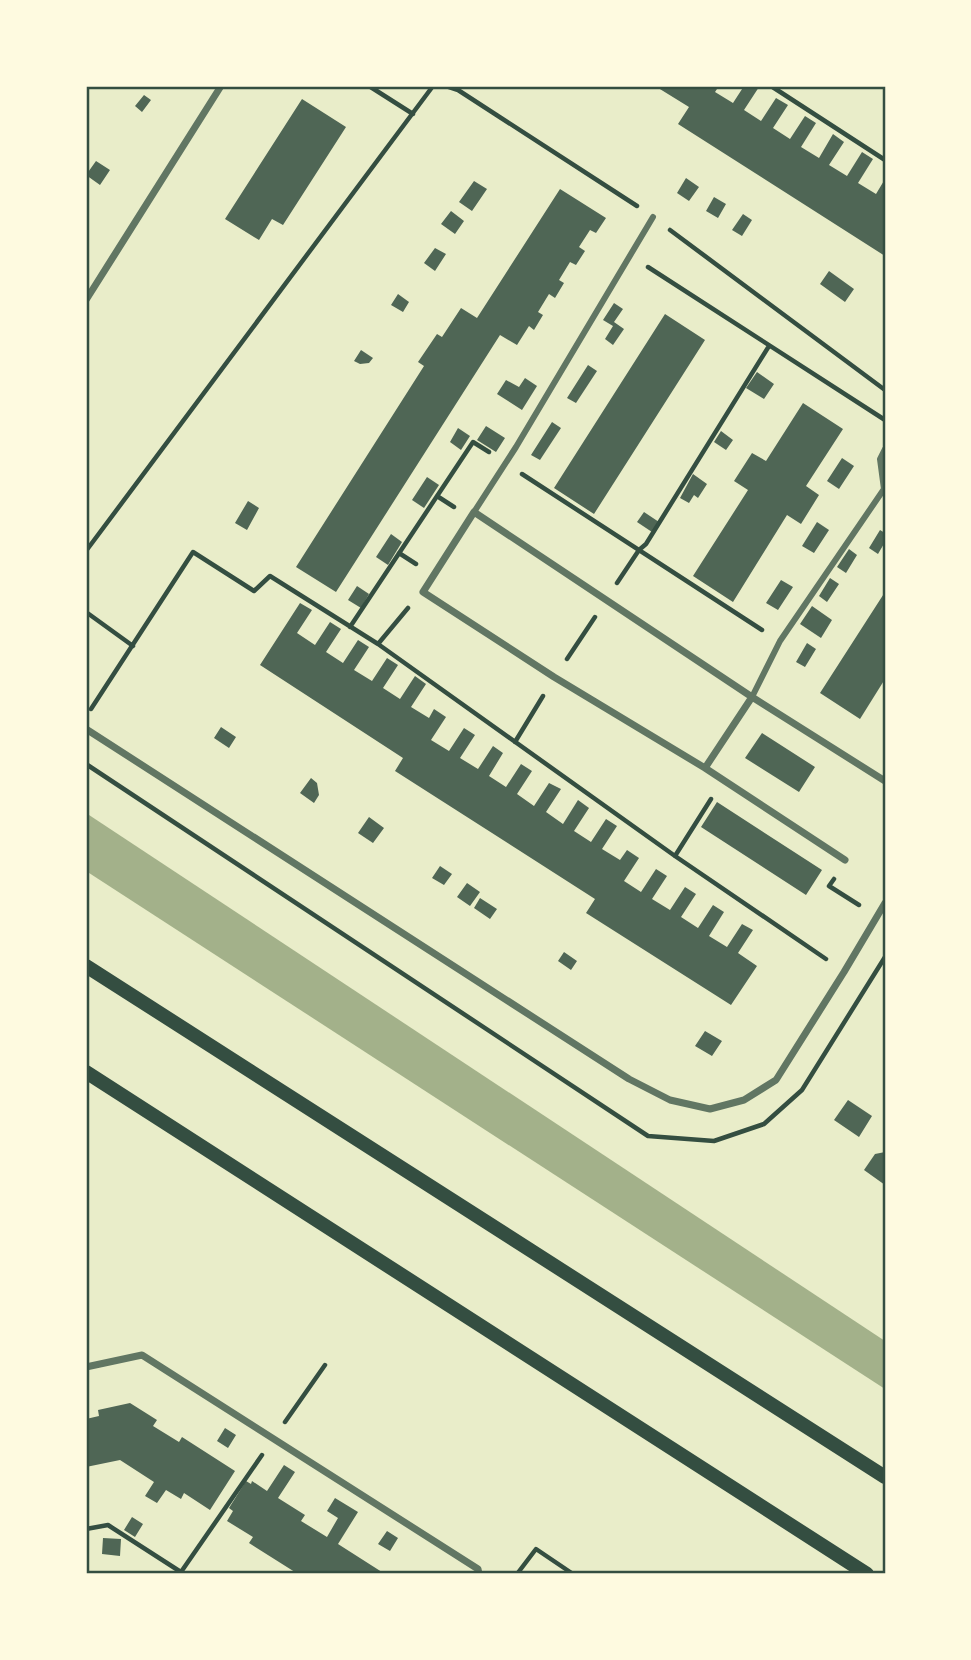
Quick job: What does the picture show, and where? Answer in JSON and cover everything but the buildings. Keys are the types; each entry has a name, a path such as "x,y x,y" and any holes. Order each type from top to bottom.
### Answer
{"main road":[{"path":"86,966 885,1477"},
{"path":"86,1072 867,1574"}],"street":[{"path":"86,300 221,86"},
{"path":"653,217 516,447 423,592 554,677 705,768 845,860"},
{"path":"705,768 752,697 780,641 884,489 880,459 885,449"},
{"path":"474,512 752,697 885,781"},
{"path":"86,729 629,1079 670,1100 710,1110 744,1100 776,1080 885,904"},
{"path":"877,916 885,922"},
{"path":"86,1367 142,1354 478,1569 479,1574"}],"path":[{"path":"369,86 413,114"},
{"path":"86,551 433,86"},
{"path":"446,86 458,90 653,217 885,390"},
{"path":"771,86 885,160"},
{"path":"630,255 885,421"},
{"path":"515,742 554,677 639,550 646,544 769,346"},
{"path":"86,717 193,552 254,591 270,576 378,644 675,856 845,972"},
{"path":"378,644 395,621 423,592"},
{"path":"86,612 133,646"},
{"path":"675,856 723,780"},
{"path":"829,886 877,916"},
{"path":"86,1529 108,1525 183,1573 325,1365"},
{"path":"517,1574 536,1549 573,1574"}],"shaded area":[{"path":"86,813 885,1341 885,1389 86,871"}]}
